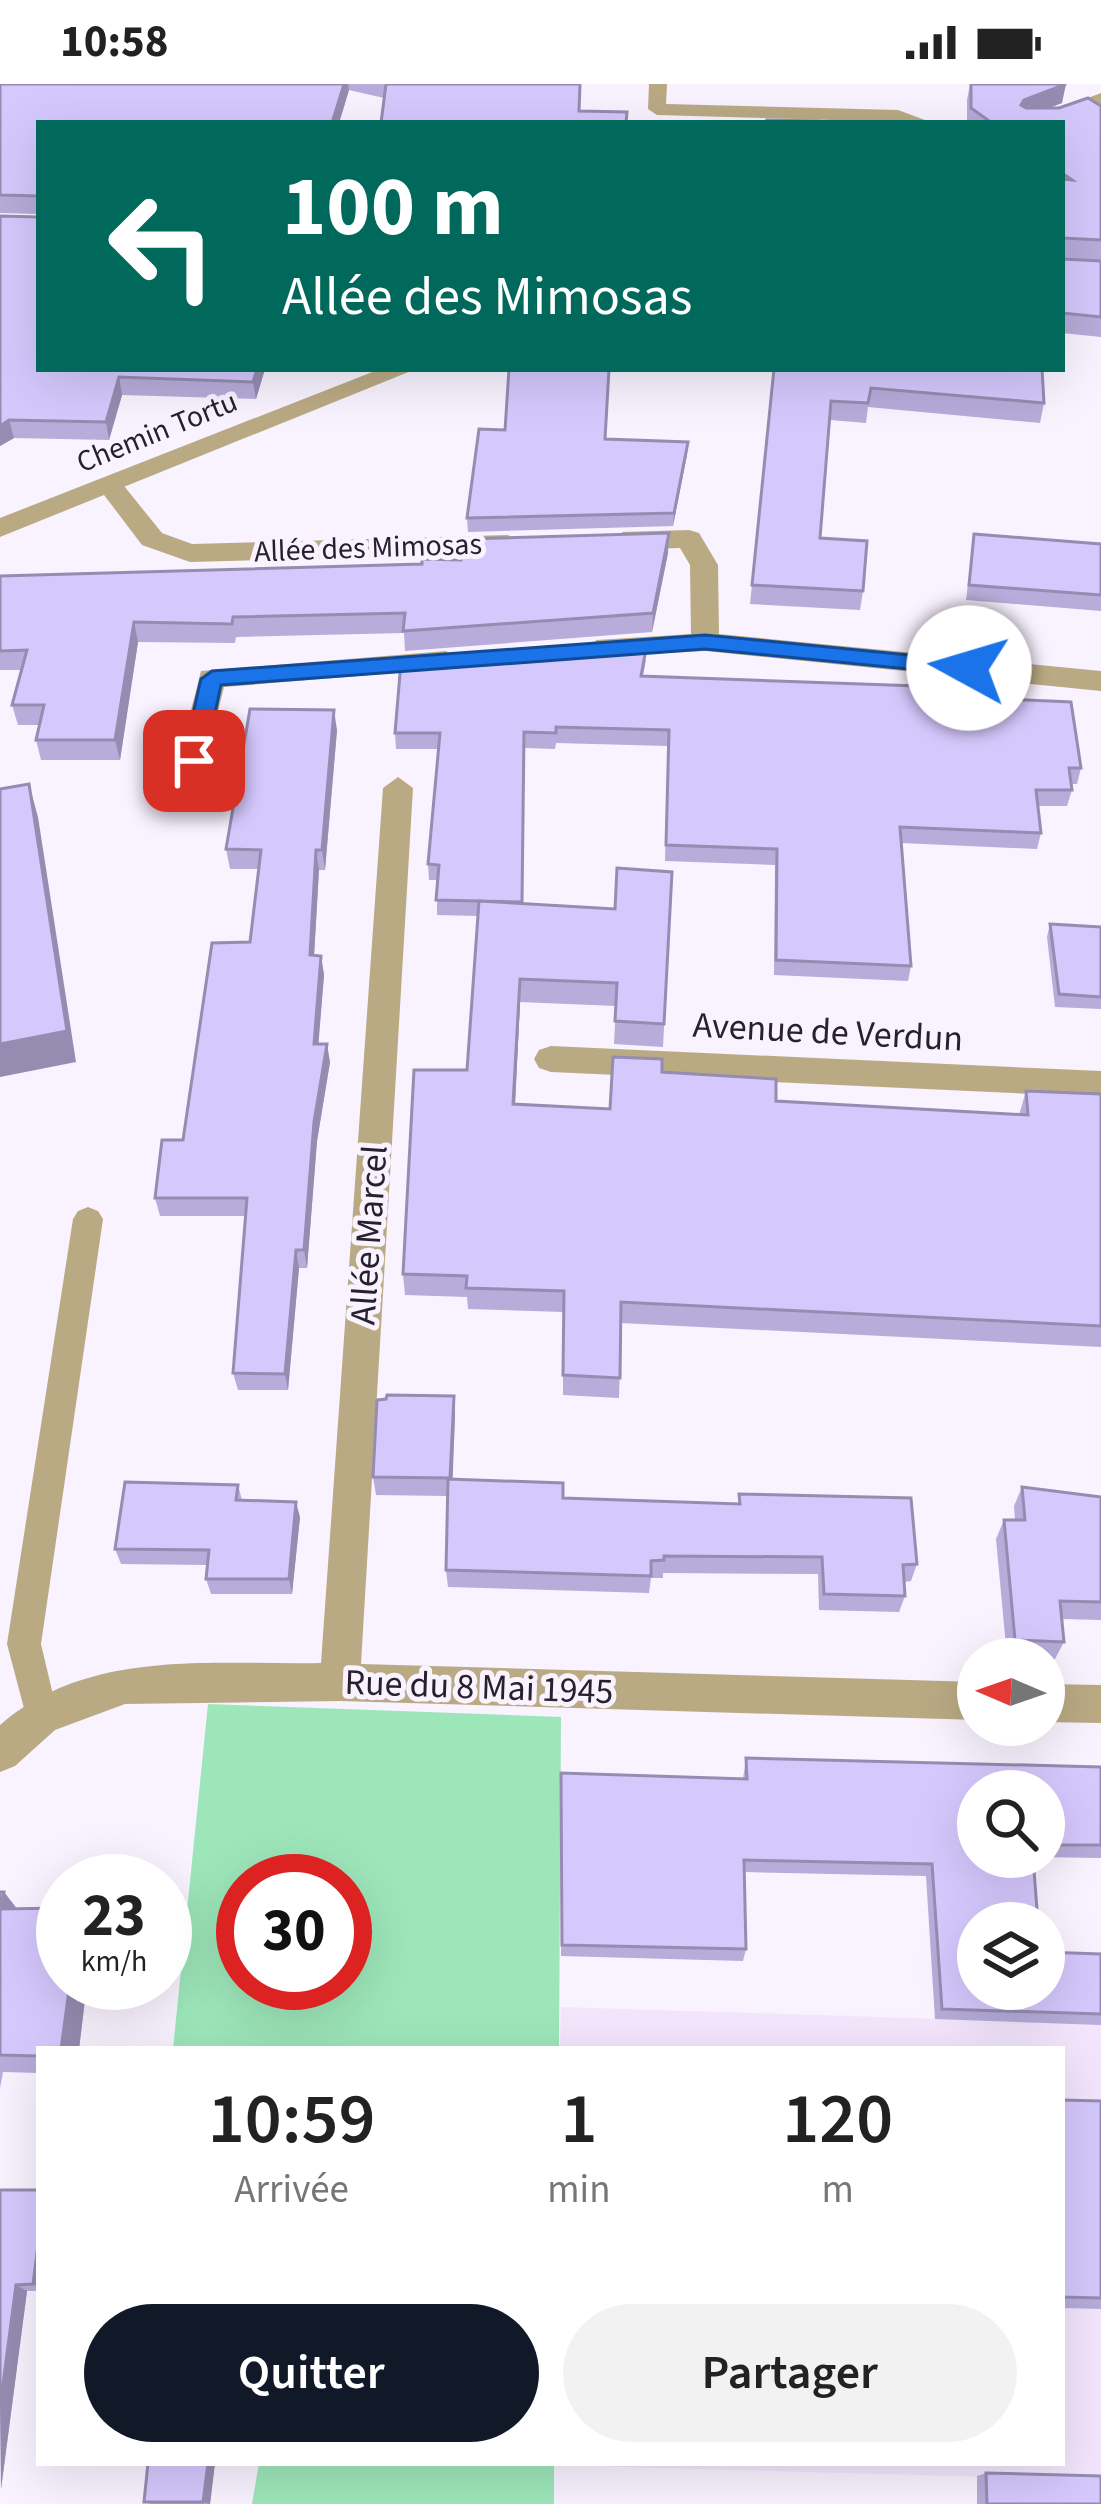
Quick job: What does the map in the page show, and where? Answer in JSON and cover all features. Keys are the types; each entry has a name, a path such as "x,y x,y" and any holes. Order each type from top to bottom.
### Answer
{"street":[{"path":"1042,120 1101,100"},
{"name":"Chemin Tortu","path":"0,527 111,488 396,372"},
{"name":"Allée des Mimosas","path":"111,488 152,538 190,553 547,543"},
{"path":"594,542 689,539 704,565 705,642"},
{"path":"564,652 705,642 1101,681"},
{"path":"194,761 212,679 470,659"},
{"name":"Allée Marcel","path":"340,1682 398,788"},
{"name":"Avenue de Verdun","path":"551,1059 1101,1084"},
{"name":"Rue du 8 Mai 1945","path":"0,1752 41,1716 84,1696 125,1685 340,1682 957,1700"},
{"path":"1065,1703 1101,1704"}],"lane":[{"path":"658,84 657,110 913,120"},
{"path":"41,1716 24,1644 88,1219"}],"shaded area":[{"path":"561,2007 1101,2024 1101,2480 590,2466 1065,2466 1065,2046 560,2046"}],"green space":[{"path":"208,1704 561,1717 559,2046 173,2046 177,2010 192,2010 192,1862"},
{"path":"258,2466 554,2466 554,2504 252,2504"}],"building":[{"path":"0,84 344,84 333,120 36,120 36,196 0,195"},
{"path":"386,84 580,84 579,111 627,112 626,120 381,120"},
{"path":"971,84 1066,84 1021,105 1059,108 1088,98 1101,106 1101,240 1065,238 1065,179 1072,180 1065,175 1065,120 988,120 971,108"},
{"path":"0,216 36,217 36,372 256,372 253,382 119,377 106,422 9,420 0,426"},
{"path":"1065,259 1101,261 1101,317 1065,313"},
{"path":"509,372 609,372 605,439 688,442 674,513 467,518 479,429 505,430"},
{"path":"774,372 1042,372 1044,403 871,388 868,403 831,401 820,538 867,541 863,591 752,585"},
{"path":"669,533 653,613 403,631 405,613 233,617 232,624 134,622 115,740 36,740 44,705 12,705 27,650 0,651 0,576 422,564 422,559 461,560 464,539"},
{"path":"974,534 1101,544 1101,595 969,585"},
{"path":"647,644 641,676 917,686 917,695 1071,702 1081,768 1069,768 1072,790 1036,790 1041,833 900,827 911,966 776,960 777,849 666,845 669,730 556,727 556,733 524,732 522,902 436,900 439,865 428,864 440,733 395,733 401,662"},
{"path":"250,709 334,710 322,850 316,850 310,955 321,956 314,1044 327,1044 314,1122 304,1250 296,1250 285,1374 233,1373 247,1198 155,1198 162,1140 183,1140 212,943 250,942 261,850 226,849"},
{"path":"29,784 67,1031 0,1044 0,789"},
{"path":"617,868 672,872 664,1024 615,1021 617,983 520,979 513,1104 610,1109 613,1057 662,1059 662,1072 776,1079 776,1101 1028,1115 1026,1091 1101,1094 1101,1326 621,1302 620,1378 563,1375 564,1291 466,1288 467,1276 403,1274 414,1070 467,1070 479,901 615,909"},
{"path":"1050,924 1101,927 1101,997 1059,994"},
{"path":"387,1395 454,1396 450,1478 373,1477 377,1400"},
{"path":"448,1479 563,1483 563,1498 740,1504 739,1494 911,1498 917,1564 903,1565 905,1596 824,1594 822,1557 664,1556 664,1560 651,1561 651,1576 446,1570"},
{"path":"125,1482 238,1485 236,1500 296,1502 289,1579 206,1579 209,1550 115,1549"},
{"path":"1022,1487 1101,1497 1101,1602 1060,1601 1064,1638 1015,1638 1004,1520 1025,1520"},
{"path":"746,1758 1101,1767 1101,1845 1065,1845 1065,1770 957,1770 957,1878 1035,1878 1036,1902 957,1902 957,2009 942,2009 932,1864 744,1860 746,1949 562,1945 561,1773 747,1779"},
{"path":"0,1892 4,1892 1,1909 36,1908 36,2010 66,2010 61,2046 36,2046 36,2056 0,2055"},
{"path":"1065,1953 1101,1954 1101,2014 974,2010 1065,2010"},
{"path":"1065,2100 1101,2101 1101,2298 1065,2297"},
{"path":"0,2190 36,2190 33,2284 16,2285 0,2407"},
{"path":"148,2466 208,2466 203,2502 144,2502"},
{"path":"986,2473 1101,2476 1101,2504 987,2504"}],"route":[{"path":"194,761 212,679 705,642 969,668"}]}
